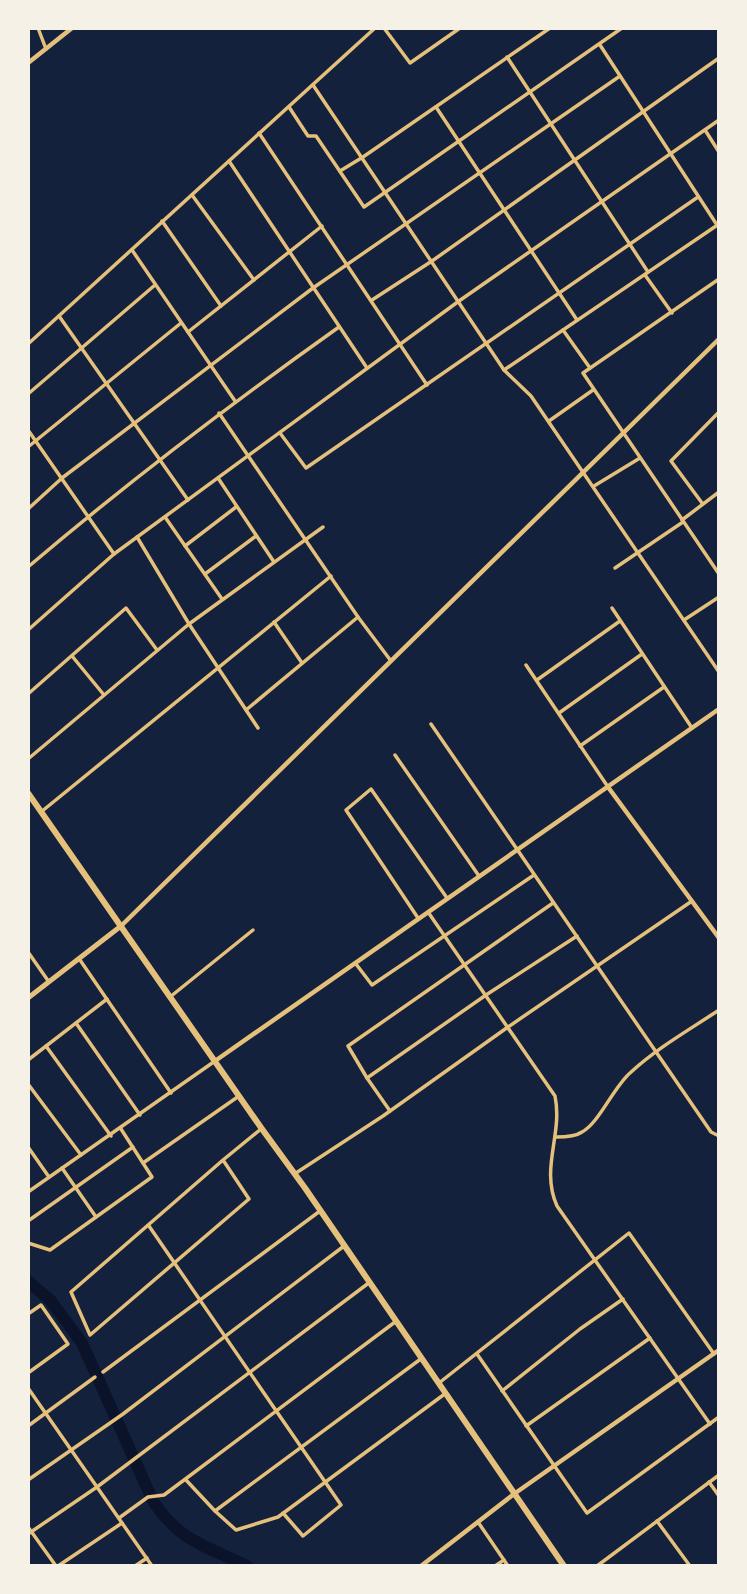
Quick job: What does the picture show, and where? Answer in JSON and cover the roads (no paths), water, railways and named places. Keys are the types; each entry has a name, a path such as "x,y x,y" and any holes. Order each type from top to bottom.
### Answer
{"main road":[{"path":"28,793 321,1210 564,1566"},
{"path":"28,998 121,926"}],"street":[{"path":"38,28 46,49"},
{"path":"28,64 72,28"},
{"path":"28,344 375,28"},
{"path":"384,28 410,63 460,28"},
{"path":"340,171 550,28"},
{"path":"289,107 308,136 316,136 364,207 622,28"},
{"path":"504,370 718,225 600,45"},
{"path":"507,57 672,313"},
{"path":"372,300 432,261 719,58"},
{"path":"28,509 62,478 134,422 313,288 620,76"},
{"path":"313,85 504,370 531,396 719,672"},
{"path":"436,107 576,320"},
{"path":"28,630 137,537 459,301 719,120"},
{"path":"705,130 719,152"},
{"path":"259,133 427,384"},
{"path":"229,161 367,369"},
{"path":"192,195 254,281"},
{"path":"280,433 306,468 698,197"},
{"path":"162,221 221,306"},
{"path":"188,332 322,226"},
{"path":"132,250 235,401"},
{"path":"719,279 583,373 719,574"},
{"path":"28,394 155,285"},
{"path":"59,316 188,500"},
{"path":"28,447 181,323"},
{"path":"28,567 219,413 338,327"},
{"path":"563,330 590,368"},
{"path":"121,926 719,339"},
{"path":"548,421 593,390"},
{"path":"702,503 671,461 719,412"},
{"path":"219,413 391,661"},
{"path":"28,430 114,554"},
{"path":"594,486 639,458"},
{"path":"218,478 274,562"},
{"path":"615,569 639,554 719,492"},
{"path":"185,546 237,507"},
{"path":"165,517 222,600"},
{"path":"28,759 189,624 323,527"},
{"path":"205,575 256,536"},
{"path":"137,537 189,624 258,728"},
{"path":"41,812 331,576"},
{"path":"684,620 719,597"},
{"path":"28,694 126,608 157,650"},
{"path":"612,608 692,728"},
{"path":"246,710 358,617"},
{"path":"537,680 620,621"},
{"path":"274,622 302,663"},
{"path":"559,713 642,654"},
{"path":"72,656 104,696"},
{"path":"526,665 608,787 719,938"},
{"path":"580,746 664,687"},
{"path":"28,1192 719,709"},
{"path":"431,724 711,1132 719,1136"},
{"path":"395,755 479,876"},
{"path":"418,918 346,810 371,789 447,898"},
{"path":"356,964 372,985 534,875"},
{"path":"294,1175 692,901"},
{"path":"390,1111 348,1046 553,903"},
{"path":"428,912 555,1096 558,1108 556,1137 549,1178 551,1193 557,1206 597,1259 710,1424"},
{"path":"170,997 253,930"},
{"path":"367,1078 577,936"},
{"path":"28,952 49,982"},
{"path":"80,960 171,1093"},
{"path":"28,1060 108,999"},
{"path":"556,1137 564,1138 583,1132 593,1123 618,1086 657,1051 719,1010"},
{"path":"76,1023 140,1115"},
{"path":"46,1046 111,1136"},
{"path":"28,1084 81,1155"},
{"path":"143,1163 239,1096"},
{"path":"28,1243 50,1250 152,1177 121,1129"},
{"path":"223,1160 249,1199 90,1335 71,1292 223,1160 262,1129"},
{"path":"28,1147 49,1177"},
{"path":"28,1222 133,1147"},
{"path":"62,1168 96,1217"},
{"path":"103,1372 321,1210"},
{"path":"149,1226 341,1505 303,1536 283,1513"},
{"path":"439,1384 629,1233 713,1354"},
{"path":"28,1480 123,1414 345,1245"},
{"path":"30,1533 97,1487 370,1282"},
{"path":"502,1391 580,1329 624,1299"},
{"path":"28,1314 41,1305 68,1344 28,1373"},
{"path":"28,1527 57,1566 121,1521 148,1497 164,1495 396,1321"},
{"path":"526,1426 650,1337"},
{"path":"421,1566 514,1493 719,1350"},
{"path":"477,1354 587,1513 719,1417"},
{"path":"215,1511 422,1358"},
{"path":"28,1426 95,1377"},
{"path":"28,1388 152,1566"},
{"path":"186,1479 236,1530 278,1517 446,1393"},
{"path":"597,1566 719,1475"},
{"path":"709,1482 719,1496"},
{"path":"657,1521 690,1566"},
{"path":"478,1522 508,1566"},
{"path":"135,1566 147,1558"},
{"path":"495,1566 504,1560"}],"waterway":[{"path":"28,1281 51,1301 82,1343 153,1501 183,1534 247,1566"}]}
